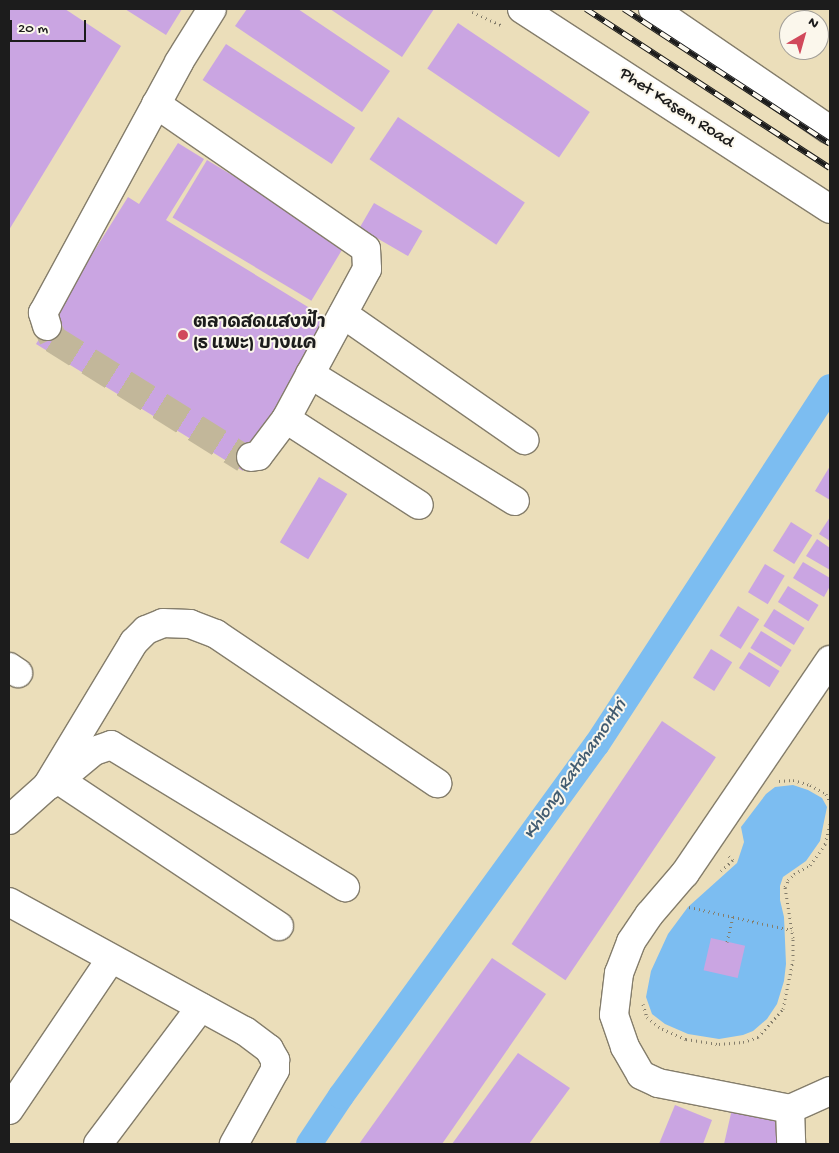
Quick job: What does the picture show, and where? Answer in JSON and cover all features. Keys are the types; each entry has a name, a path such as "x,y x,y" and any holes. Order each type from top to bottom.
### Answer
{"street":[{"path":"47,326 43,313 156,104 212,9"},
{"path":"653,9 830,130"},
{"name":"Phet Kasem Road","path":"512,18 830,210"},
{"path":"156,104 366,249 368,269 286,419 258,456 251,457"},
{"path":"342,314 524,440"},
{"path":"310,374 515,501"},
{"path":"286,419 419,505"},
{"path":"54,783 134,642 146,630 163,623 190,624 216,634 437,783"},
{"path":"830,663 685,873 649,914 631,942 619,973 614,1015 625,1047 641,1075 658,1083 790,1109 830,1091"},
{"path":"9,820 94,751 111,745 345,886"},
{"path":"54,783 279,926"},
{"path":"9,902 245,1031 269,1049 275,1060 275,1070 234,1144"},
{"path":"9,1110 111,959"},
{"path":"98,1144 201,1007"},
{"path":"790,1109 791,1144"}],"path":[{"path":"472,12 512,18"},
{"path":"773,782 793,780 810,785 826,794 830,802"},
{"path":"641,998 647,1017 662,1029 686,1039 719,1044 743,1042 758,1037 783,1009 793,960 785,887 788,880 810,865 825,844 830,824"},
{"path":"714,876 733,860 727,854"},
{"path":"689,900 685,906 791,930"},
{"path":"727,942 734,917"}],"water":[{"path":"793,785 808,790 822,798 827,807 820,841 806,861 783,877 780,886 780,900 784,917 786,964 784,981 777,1004 767,1019 753,1031 743,1035 719,1039 688,1034 665,1024 652,1014 646,997 651,971 668,934 688,907 737,863 744,842 741,827 766,794 775,787"}],"building":[{"path":"9,9 65,9 121,46 9,230"},
{"path":"125,9 182,9 166,35"},
{"path":"247,9 298,9 390,71 362,112 235,26"},
{"path":"330,9 434,9 402,57"},
{"path":"458,23 590,112 559,158 427,69"},
{"path":"226,44 355,128 332,164 203,80"},
{"path":"398,117 525,203 496,245 369,159"},
{"name":"ตลาดสดแสงฟ้า (5 แพะ) บางแค","path":"178,143 204,159 166,220 326,318 243,471 36,344 128,197 139,204"},
{"path":"207,160 346,243 311,301 172,217"},
{"path":"374,203 422,231 408,256 360,228"},
{"path":"830,466 830,500 815,491"},
{"path":"319,477 347,494 308,559 280,542"},
{"path":"830,517 830,541 819,534"},
{"path":"791,522 812,535 794,564 773,551"},
{"path":"817,539 830,548 830,570 806,556"},
{"path":"803,562 830,578 830,586 824,597 793,578"},
{"path":"765,564 785,576 768,604 748,592"},
{"path":"788,586 819,605 808,621 778,602"},
{"path":"738,606 759,619 741,649 719,636"},
{"path":"774,609 805,628 794,645 763,626"},
{"path":"761,631 792,650 781,667 750,648"},
{"path":"711,649 732,662 714,691 693,678"},
{"path":"749,652 780,671 769,687 739,668"},
{"path":"662,721 716,757 565,980 512,944"},
{"path":"711,938 745,946 738,978 704,970"},
{"path":"492,958 546,994 442,1144 359,1144"},
{"path":"518,1053 570,1088 529,1144 452,1144"},
{"path":"675,1105 712,1120 703,1144 659,1144"},
{"path":"732,1109 780,1114 776,1144 724,1144"}],"waterway":[{"name":"Khlong Ratchamontri","path":"309,1144 341,1096 597,744 830,387"}],"tunnel":[{"path":"47,326 53,339 245,459 251,457"}],"railway":[{"path":"586,9 830,168"},
{"path":"624,9 830,144"}],"place":[{"name":"ตลาดสดแสงฟ้า (5 แพะ) บางแค","path":"183,335"}]}
